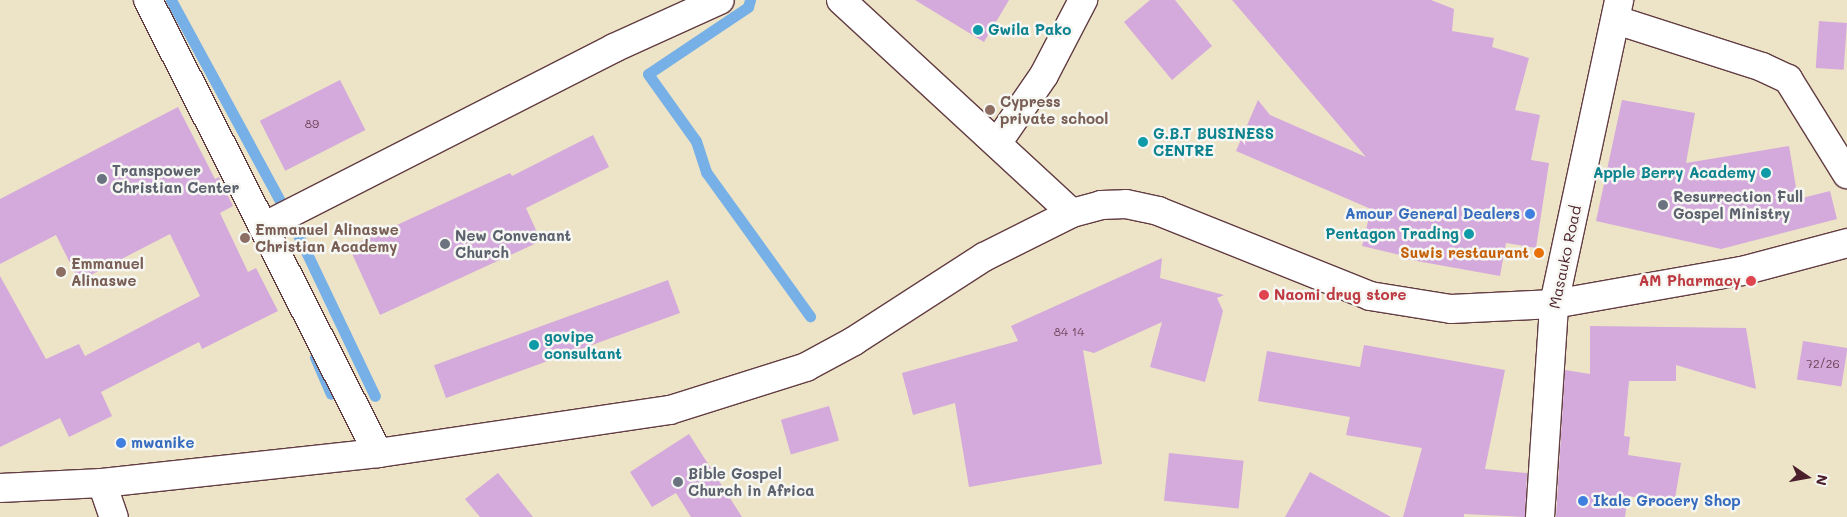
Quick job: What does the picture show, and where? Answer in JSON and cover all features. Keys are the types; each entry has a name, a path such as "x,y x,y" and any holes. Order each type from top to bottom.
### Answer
{"street":[{"path":"148,0 378,453"},
{"path":"263,227 614,48 720,0"},
{"path":"841,0 998,142 1072,213"},
{"path":"998,142 1044,75 1083,0"},
{"path":"1618,10 1788,79 1847,174"},
{"name":"Masauko Road","path":"1540,517 1554,304 1618,10"},
{"path":"0,488 102,483 378,453 670,410 806,367 854,341 984,257 1072,213 1101,205 1126,204 1158,211 1370,296 1412,305 1451,309 1554,304 1742,271 1847,243"},
{"path":"102,483 114,517"}],"building":[{"name":"Gwila Pako","path":"915,0 1009,0 984,42"},
{"path":"1150,0 1175,0 1212,46 1172,80 1124,22"},
{"path":"1232,0 1431,0 1454,9 1452,31 1494,38 1492,47 1529,58 1515,110 1540,115 1531,160 1549,163 1536,248 1506,243 1500,276 1400,258 1400,255 1362,246 1371,209 1236,151 1258,100 1270,115 1366,157"},
{"path":"1819,21 1847,23 1844,70 1816,68"},
{"path":"340,80 365,130 285,171 260,121"},
{"path":"1622,100 1695,113 1686,163 1789,146 1798,199 1830,191 1837,219 1721,249 1596,221"},
{"path":"178,107 215,179 219,177 233,206 220,213 248,272 256,268 278,311 202,349 199,342 101,392 112,416 69,437 60,418 0,447 0,276 46,359 79,344 85,356 200,296 170,234 79,281 56,235 0,264 0,199"},
{"name":"New Convenant Church","path":"593,135 609,167 526,208 541,241 380,315 349,247 510,173 512,176"},
{"path":"1162,258 1160,278 1224,295 1217,298 1223,311 1205,382 1150,367 1162,322 1094,353 1083,350 1102,464 969,487 955,403 913,415 902,373 1018,341 1011,326"},
{"name":"govipe consultant","path":"668,280 680,313 446,398 434,365"},
{"path":"1590,326 1746,328 1756,389 1676,365 1676,381 1629,381 1624,436 1630,437 1628,455 1681,463 1674,504 1628,496 1625,517 1556,517 1565,370 1590,374"},
{"path":"1803,341 1847,348 1841,387 1797,380"},
{"path":"1364,345 1505,370 1485,469 1527,473 1525,517 1464,514 1464,517 1403,517 1422,448 1346,435 1350,417 1258,401 1267,351 1360,367"},
{"path":"829,406 839,441 791,454 781,420"},
{"name":"Bible Gospel Church in Africa","path":"689,434 742,517 691,517 676,493 652,507 630,472"},
{"path":"1169,453 1244,461 1239,509 1164,501"},
{"path":"1310,472 1391,517 1285,517"},
{"path":"498,473 533,517 480,517 465,499"}],"waterway":[{"path":"171,0 285,210"},
{"path":"750,0 748,7 648,74 696,141 706,172 810,316"},
{"path":"290,218 375,396"},
{"path":"315,357 331,394"}],"place":[{"name":"Gwila Pako","path":"978,30"},
{"name":"Cypress private school","path":"990,110"},
{"name":"G.B.T BUSINESS CENTRE","path":"1143,142"},
{"name":"Apple Berry Academy","path":"1766,173"},
{"name":"Transpower Christian Center","path":"102,179"},
{"name":"Resurrection Full Gospel Ministry","path":"1663,205"},
{"name":"Amour General Dealers","path":"1530,214"},
{"name":"Pentagon Trading","path":"1469,234"},
{"name":"Emmanuel Alinaswe Christian Academy","path":"245,238"},
{"name":"New Convenant Church","path":"445,244"},
{"name":"Suwis restaurant","path":"1539,253"},
{"name":"Emmanuel Alinaswe","path":"61,272"},
{"name":"AM Pharmacy","path":"1751,281"},
{"name":"Naomi drug store","path":"1264,295"},
{"name":"govipe consultant","path":"534,345"},
{"name":"mwanike","path":"121,443"},
{"name":"Bible Gospel Church in Africa","path":"678,482"},
{"name":"Ikale Grocery Shop","path":"1583,501"}]}
